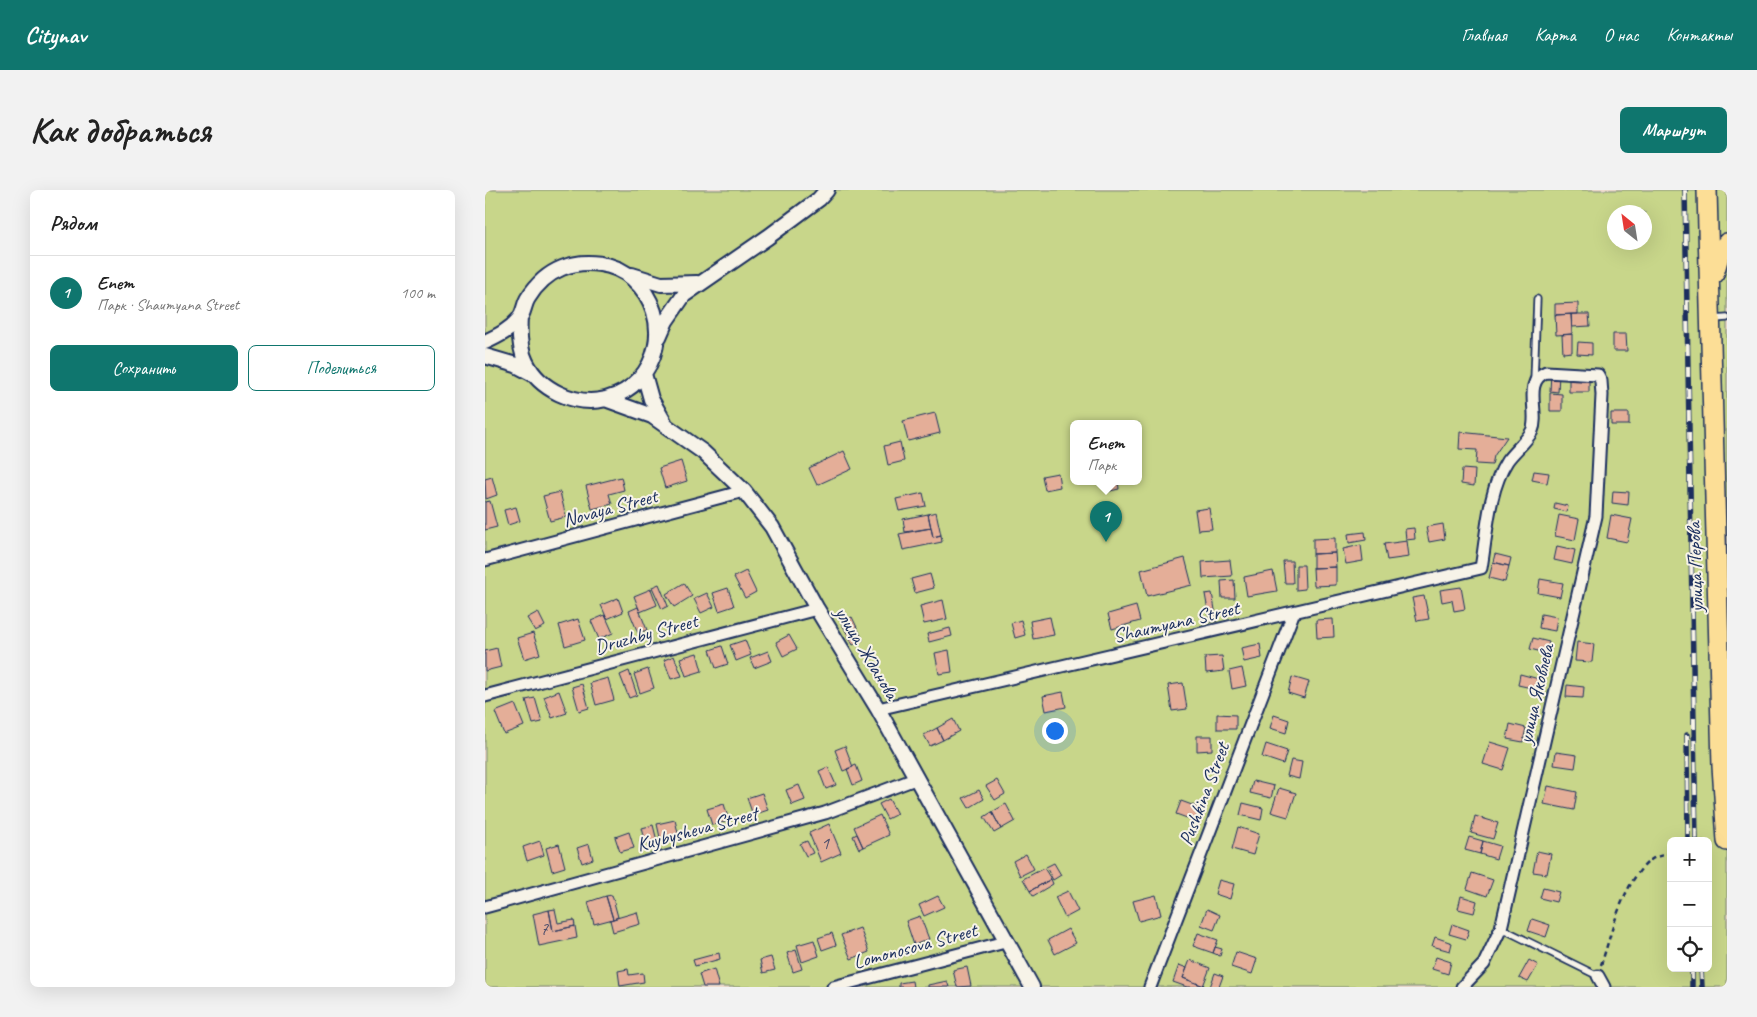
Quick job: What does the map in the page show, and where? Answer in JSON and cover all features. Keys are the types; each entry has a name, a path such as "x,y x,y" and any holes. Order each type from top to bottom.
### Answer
{"highway":[{"name":"улица Перова","path":"1708,192 1709,291 1719,319 1719,541 1724,576 1727,841"},
{"path":"1709,291 1719,256 1727,243"}],"street":[{"path":"659,338 666,321 684,294 697,283 768,237 819,199 827,190"},
{"name":"улица Жданова","path":"485,356 516,365 533,374 548,387 565,397 585,400 605,399 626,389 644,374 659,338 657,318 652,301 641,286 627,273 606,265 583,263 562,268 543,279 528,298 520,317 521,347 533,374"},
{"path":"627,273 643,280 661,284 697,283"},
{"path":"485,342 509,329 520,317"},
{"name":"улица Яковлева","path":"1462,987 1484,964 1501,928 1596,516 1602,395 1601,381 1598,375 1546,372 1540,374 1534,382"},
{"path":"644,374 651,399 666,425"},
{"name":"Shaumyana Street","path":"878,710 1293,614 1481,568 1494,492 1507,462 1532,430 1534,382"},
{"name":"улица Жданова","path":"605,399 652,416 703,452 744,492 772,527 817,609 878,710 1005,942 1032,987"},
{"name":"Novaya Street","path":"485,560 744,492"},
{"name":"Druzhby Street","path":"485,696 817,609"},
{"name":"Pushkina Street","path":"1151,987 1293,614"},
{"name":"Kuybysheva Street","path":"485,907 825,813 915,779"},
{"name":"Lomonosova Street","path":"833,987 1005,942"},
{"path":"1598,976 1604,987"}],"lane":[{"path":"1534,382 1537,299"},
{"path":"1501,928 1598,976"}],"path":[{"path":"1598,976 1623,899 1640,872 1653,858 1667,854"}],"green space":[{"path":"485,190 1727,190 1727,987 485,987"}],"building":[{"path":"1578,303 1578,314 1555,315 1555,304"},
{"path":"1571,314 1589,314 1590,326 1572,327"},
{"path":"1571,314 1572,334 1556,335 1555,315"},
{"path":"1572,334 1572,352 1563,353 1562,335"},
{"path":"1613,334 1626,334 1627,351 1613,351"},
{"path":"1578,342 1592,343 1592,355 1577,354"},
{"path":"1551,373 1559,374 1558,392 1550,391"},
{"path":"1569,378 1589,378 1589,392 1569,392"},
{"path":"1550,393 1562,394 1562,411 1550,411"},
{"path":"935,413 940,433 908,441 903,421"},
{"path":"1611,413 1629,413 1629,425 1611,425"},
{"path":"1460,432 1507,437 1494,456 1492,465 1476,464 1477,450 1459,449"},
{"path":"900,442 904,461 888,465 884,446"},
{"path":"844,451 852,469 817,485 809,468"},
{"path":"681,461 687,481 665,488 659,468"},
{"path":"1462,469 1475,470 1474,486 1461,484"},
{"path":"1534,471 1549,473 1547,483 1532,480"},
{"path":"1058,473 1060,487 1045,490 1042,476"},
{"path":"492,477 497,495 486,499 485,479"},
{"path":"621,477 624,490 609,494 612,504 592,509 586,486"},
{"path":"1105,485 1118,485 1119,489 1106,492"},
{"path":"1613,491 1629,492 1628,505 1612,503"},
{"path":"560,492 566,517 550,521 543,496"},
{"path":"923,493 926,506 899,511 896,499"},
{"path":"490,501 497,527 485,530 485,502"},
{"path":"1555,503 1568,506 1567,512 1554,509"},
{"path":"516,507 520,521 508,525 504,510"},
{"path":"1209,508 1212,529 1198,530 1195,510"},
{"path":"936,512 941,535 933,537 928,514"},
{"path":"928,514 931,528 905,532 903,519"},
{"path":"1559,515 1579,519 1575,540 1555,536"},
{"path":"1611,515 1632,519 1627,542 1607,538"},
{"path":"1443,524 1445,539 1429,542 1426,527"},
{"path":"931,528 933,537 941,535 942,542 903,550 899,534"},
{"path":"1414,528 1415,539 1406,540 1405,529"},
{"path":"1365,532 1366,540 1349,543 1348,534"},
{"path":"1335,538 1335,553 1313,554 1313,539"},
{"path":"1407,541 1409,557 1387,560 1384,544"},
{"path":"1361,545 1363,561 1346,564 1343,549"},
{"path":"1557,546 1575,550 1572,564 1554,560"},
{"path":"1335,553 1336,567 1313,568 1313,554"},
{"path":"1495,554 1511,558 1509,566 1493,562"},
{"path":"1185,558 1192,585 1147,596 1141,570"},
{"path":"1230,560 1232,576 1203,578 1202,562"},
{"path":"1283,561 1292,561 1293,583 1285,583"},
{"path":"1493,562 1509,566 1505,582 1489,578"},
{"path":"1296,565 1304,565 1305,589 1296,590"},
{"path":"1336,567 1336,585 1314,586 1313,568"},
{"path":"746,571 756,592 745,598 734,577"},
{"path":"1273,571 1277,591 1247,596 1244,577"},
{"path":"930,574 934,588 915,593 911,579"},
{"path":"1540,579 1563,583 1560,597 1538,593"},
{"path":"1234,580 1235,598 1222,598 1221,581"},
{"path":"684,583 692,596 674,607 666,594"},
{"path":"659,584 668,606 662,609 652,587"},
{"path":"1461,587 1465,609 1454,611 1452,600 1442,602 1440,590"},
{"path":"728,588 734,606 719,611 713,593"},
{"path":"651,589 657,605 640,612 634,596"},
{"path":"707,593 714,607 701,613 694,599"},
{"path":"1212,593 1217,621 1210,622 1205,594"},
{"path":"1424,596 1429,619 1417,621 1412,598"},
{"path":"618,598 623,612 607,619 601,605"},
{"path":"943,600 947,619 924,624 920,606"},
{"path":"1136,606 1140,621 1112,629 1108,614"},
{"path":"638,607 647,630 638,633 629,611"},
{"path":"538,612 545,626 535,631 527,618"},
{"path":"1541,614 1557,617 1555,631 1539,628"},
{"path":"605,615 613,633 599,639 591,621"},
{"path":"852,617 863,640 853,645 841,622"},
{"path":"1050,617 1054,635 1033,639 1030,621"},
{"path":"578,619 585,640 565,646 559,625"},
{"path":"1333,619 1334,637 1317,638 1316,620"},
{"path":"1021,620 1025,635 1015,638 1011,623"},
{"path":"950,628 952,636 929,642 927,634"},
{"path":"533,633 540,654 524,659 517,638"},
{"path":"789,635 797,649 783,656 776,642"},
{"path":"1533,638 1549,642 1546,653 1530,649"},
{"path":"745,640 751,655 736,661 730,645"},
{"path":"1577,642 1594,644 1592,662 1575,661"},
{"path":"1260,644 1262,658 1244,662 1241,648"},
{"path":"722,646 728,664 716,668 710,650"},
{"path":"497,648 501,667 485,671 485,651"},
{"path":"949,650 952,672 939,674 935,653"},
{"path":"768,651 772,661 754,668 750,658"},
{"path":"697,653 702,671 686,676 680,658"},
{"path":"674,656 682,676 671,679 664,660"},
{"path":"1222,656 1224,671 1206,673 1205,657"},
{"path":"1242,668 1246,686 1232,689 1229,671"},
{"path":"648,669 654,688 640,693 634,674"},
{"path":"629,671 637,695 629,698 620,675"},
{"path":"1520,674 1539,679 1536,689 1518,685"},
{"path":"1292,677 1309,682 1304,698 1288,693"},
{"path":"608,678 614,700 596,705 590,683"},
{"path":"1183,683 1187,709 1172,711 1168,685"},
{"path":"582,684 589,708 579,711 572,687"},
{"path":"1567,685 1584,687 1583,698 1566,697"},
{"path":"559,691 567,713 552,718 544,697"},
{"path":"1063,692 1066,707 1046,711 1043,696"},
{"path":"535,698 542,722 533,724 526,700"},
{"path":"515,704 524,726 504,734 495,712"},
{"path":"1217,714 1236,715 1236,729 1217,729"},
{"path":"1274,715 1289,720 1286,733 1270,728"},
{"path":"953,719 959,731 943,740 937,728"},
{"path":"1510,724 1526,728 1523,742 1507,739"},
{"path":"937,728 943,740 930,746 924,735"},
{"path":"1197,736 1212,736 1212,750 1197,751"},
{"path":"1490,742 1510,748 1503,770 1483,764"},
{"path":"1266,744 1287,751 1283,764 1262,757"},
{"path":"845,746 853,767 843,771 835,750"},
{"path":"1556,752 1577,755 1575,768 1554,765"},
{"path":"1291,760 1302,762 1299,779 1287,776"},
{"path":"856,765 862,781 853,785 847,769"},
{"path":"828,767 836,785 826,789 819,771"},
{"path":"997,780 1005,794 995,800 986,786"},
{"path":"1253,781 1274,786 1271,798 1250,793"},
{"path":"799,785 805,800 792,805 786,790"},
{"path":"1548,786 1577,792 1574,810 1544,804"},
{"path":"1279,788 1296,793 1288,817 1271,812"},
{"path":"979,790 984,799 969,808 963,798"},
{"path":"762,793 768,810 753,815 747,798"},
{"path":"889,799 897,814 887,819 879,804"},
{"path":"1181,801 1203,809 1198,822 1176,814"},
{"path":"1243,803 1263,808 1261,820 1240,815"},
{"path":"724,804 729,821 712,825 707,809"},
{"path":"1006,804 1015,821 1001,829 992,812"},
{"path":"992,812 1001,829 994,833 984,817"},
{"path":"880,815 889,835 863,847 854,827"},
{"path":"1475,816 1498,823 1493,839 1471,833"},
{"path":"675,820 679,837 661,842 657,824"},
{"path":"829,824 841,853 821,862 809,833"},
{"path":"653,825 657,841 646,844 642,828"},
{"path":"1238,827 1259,834 1253,855 1232,849"},
{"path":"629,832 634,848 620,852 615,837"},
{"path":"857,834 863,847 859,849 853,836"},
{"path":"1469,837 1483,841 1480,854 1465,850"},
{"path":"540,841 544,855 527,861 523,847"},
{"path":"807,841 813,853 806,856 800,844"},
{"path":"1483,841 1500,846 1496,859 1480,854"},
{"path":"559,844 565,867 552,871 546,848"},
{"path":"589,844 593,859 582,863 577,848"},
{"path":"1537,851 1551,854 1547,874 1533,872"},
{"path":"1026,854 1034,869 1020,876 1013,861"},
{"path":"1054,863 1061,875 1053,880 1046,867"},
{"path":"1044,868 1051,879 1030,891 1023,879"},
{"path":"1472,873 1493,880 1487,896 1467,889"},
{"path":"1051,879 1053,884 1033,896 1030,891"},
{"path":"1219,880 1234,884 1230,899 1215,894"},
{"path":"1543,888 1559,892 1556,902 1540,898"},
{"path":"1068,891 1078,911 1065,918 1055,897"},
{"path":"612,895 618,917 613,919 606,896"},
{"path":"1156,895 1161,915 1139,921 1133,901"},
{"path":"606,896 613,919 594,924 588,902"},
{"path":"938,896 944,907 924,916 919,905"},
{"path":"1461,896 1477,901 1474,913 1458,909"},
{"path":"555,909 558,923 574,920 575,926 553,931 549,910"},
{"path":"1207,909 1220,915 1214,930 1201,925"},
{"path":"549,910 553,931 575,926 577,938 539,946 533,914"},
{"path":"637,912 640,924 613,932 610,920"},
{"path":"920,916 929,939 914,945 906,921"},
{"path":"1532,919 1550,925 1546,937 1528,931"},
{"path":"1452,924 1469,930 1466,939 1449,934"},
{"path":"860,928 869,952 851,959 841,935"},
{"path":"1068,929 1076,943 1055,954 1048,940"},
{"path":"832,933 836,945 822,950 818,938"},
{"path":"1198,933 1218,940 1213,953 1193,946"},
{"path":"1435,937 1452,943 1450,951 1432,946"},
{"path":"814,940 819,956 802,962 797,945"},
{"path":"1215,947 1222,949 1220,956 1213,953"},
{"path":"796,950 802,969 793,972 787,953"},
{"path":"1236,952 1257,959 1252,974 1231,967"},
{"path":"719,953 720,959 695,966 693,960"},
{"path":"771,957 775,970 763,973 760,960"},
{"path":"1436,957 1451,962 1448,974 1432,969"},
{"path":"1190,960 1210,968 1203,986 1183,978"},
{"path":"1529,960 1538,965 1528,982 1519,978"},
{"path":"1179,965 1187,968 1183,978 1207,987 1187,987 1173,982"},
{"path":"967,967 971,986 957,987 953,970"},
{"path":"628,969 629,975 643,973 644,982 620,986 618,971"},
{"path":"714,969 719,987 703,987 699,974"},
{"path":"1215,973 1223,976 1219,987 1210,987"},
{"path":"912,981 913,987 899,987 899,983"},
{"path":"947,981 949,987 928,987 928,985"}],"railway":[{"path":"1685,190 1696,837"},
{"path":"1687,735 1688,837"},
{"path":"1692,972 1692,987"},
{"path":"1701,972 1702,987"}],"place":[{"name":"Enem","path":"1106,542"}]}
